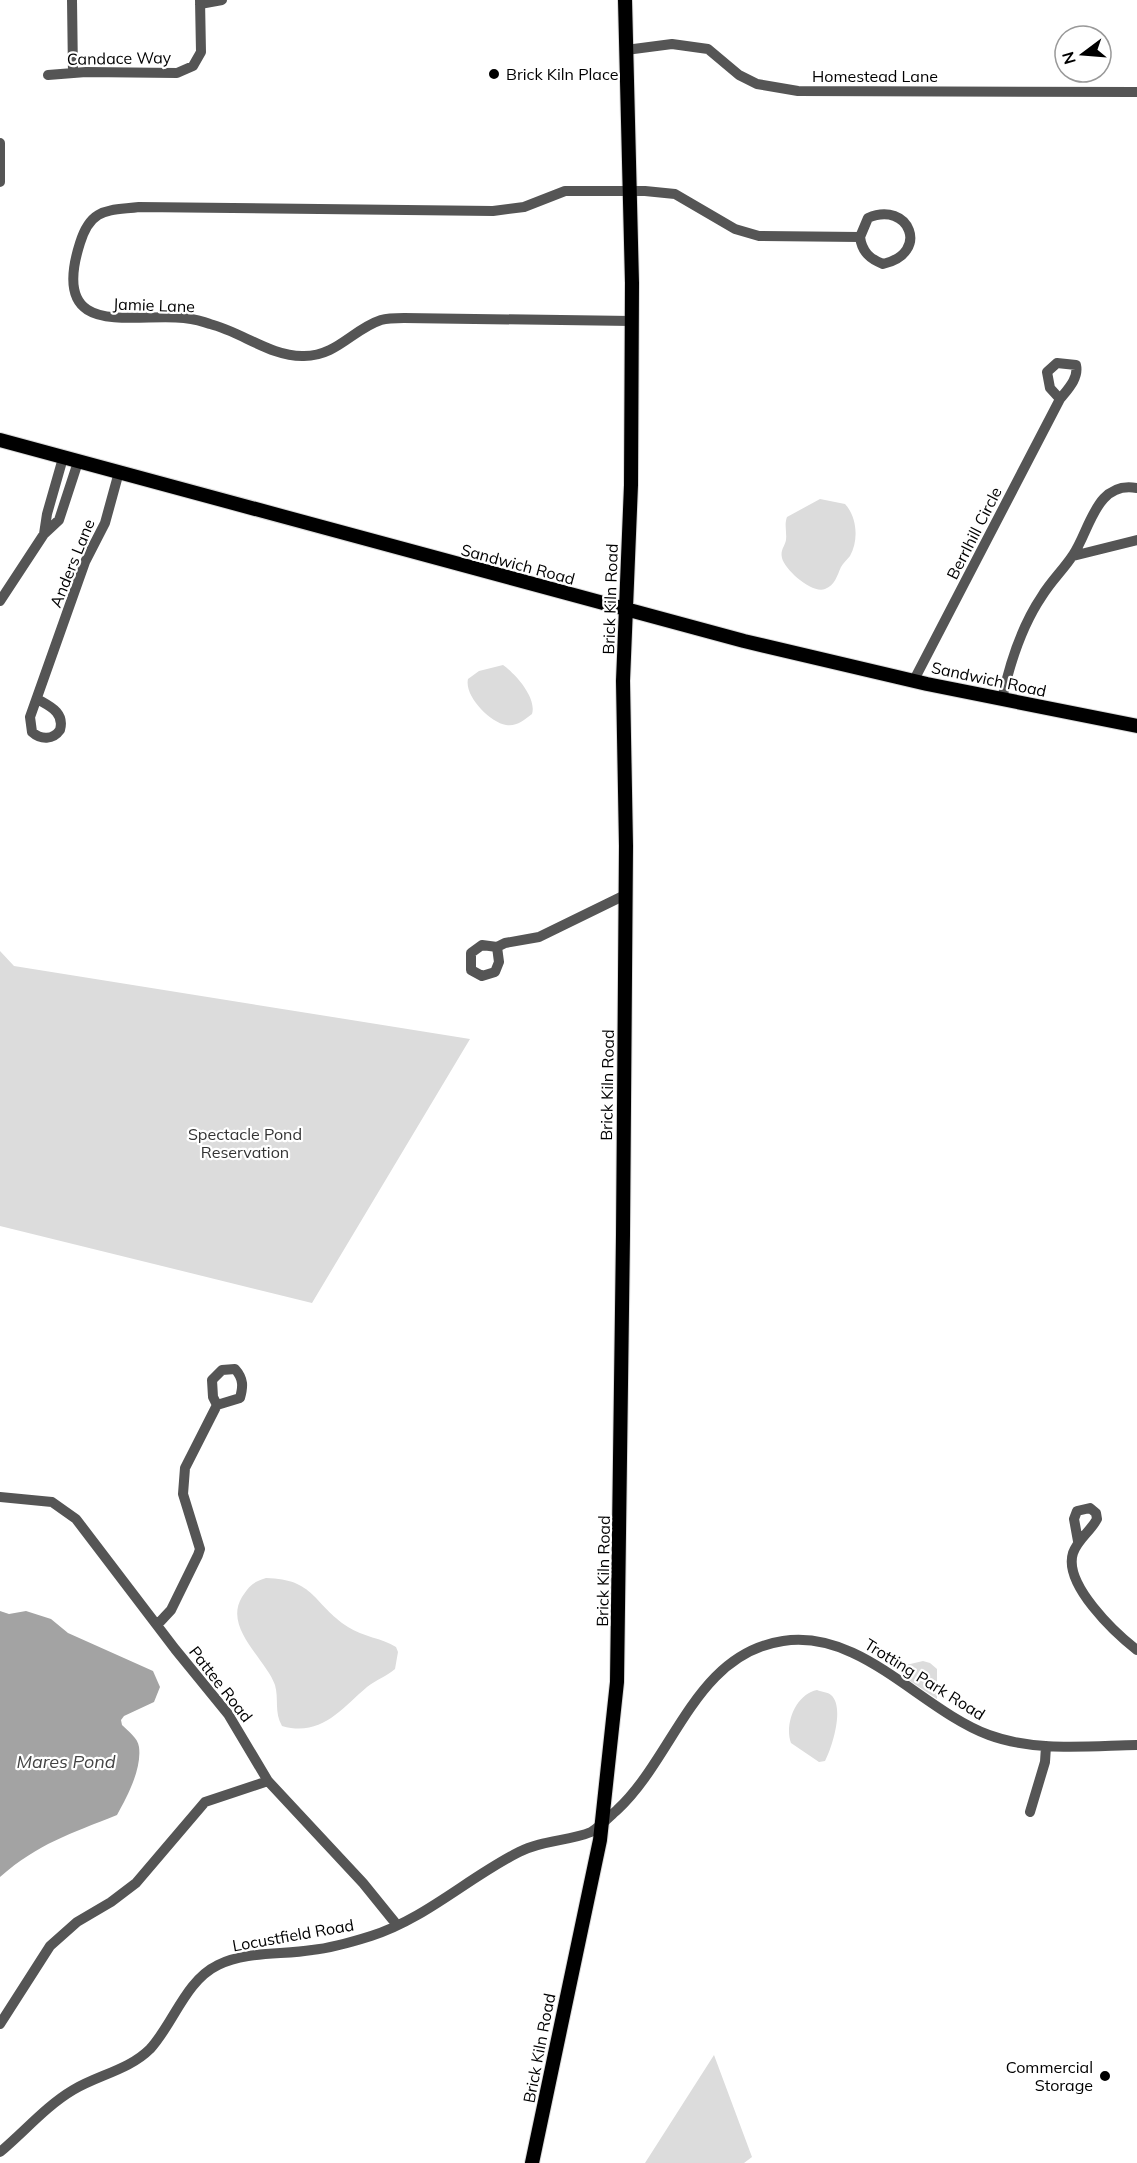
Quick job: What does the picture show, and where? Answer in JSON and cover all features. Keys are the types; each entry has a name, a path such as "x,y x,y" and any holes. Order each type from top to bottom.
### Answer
{"main road":[{"name":"Brick Kiln Road","path":"532,2163 602,1824 617,1682 625,895 623,681 631,485 632,321 625,0"},
{"name":"Sandwich Road","path":"0,440 627,611 914,680 1137,726"}],"street":[{"path":"72,0 73,73"},
{"path":"200,2 222,0"},
{"name":"Candace Way","path":"48,75 177,73 193,66 201,52 200,2"},
{"name":"Homestead Lane","path":"626,50 672,44 708,49 739,75 757,84 798,91 1137,92"},
{"path":"0,143 0,182"},
{"name":"Jamie Lane","path":"630,191 565,191 524,207 494,211 139,207 106,209 95,217 80,241 74,280 82,304 105,318 126,320 184,318 213,324 274,350 303,357 325,354 381,320 404,318 632,321"},
{"path":"630,191 675,194 735,229 759,236 860,237"},
{"path":"880,213 889,213 900,218 909,229 911,239 909,249 902,256 883,264 873,260 864,251 860,237 868,218 880,213"},
{"name":"BerrIhill Circle","path":"914,680 1060,399"},
{"path":"44,534 47,514 63,458"},
{"path":"0,601 44,534 59,520 78,462"},
{"name":"Anders Lane","path":"37,699 85,562 105,523 119,472"},
{"path":"1002,699 1008,670 1026,624 1058,573 1073,556 1084,530 1104,498 1120,487 1137,488"},
{"path":"1073,556 1137,540"},
{"path":"497,947 551,932 625,895"},
{"path":"157,1625 171,1610 200,1549 183,1494 185,1468 217,1405"},
{"name":"Pattee Road","path":"0,1497 52,1502 76,1519 228,1714 268,1781 363,1882 397,1925"},
{"path":"1078,1541 1071,1562 1074,1576 1107,1624 1137,1650"},
{"name":"Trotting Park Road","path":"602,1824 640,1787 709,1683 724,1666 754,1647 786,1640 830,1643 861,1654 908,1688 985,1734 1011,1742 1046,1746 1137,1745"},
{"path":"1030,1812 1045,1762 1046,1746"},
{"path":"0,2024 50,1946 77,1922 111,1902 135,1884 205,1802 268,1781"},
{"name":"Locustfield Road","path":"0,2152 61,2098 134,2061 151,2048 194,1986 205,1973 220,1964 241,1958 343,1945 397,1925 523,1850 590,1832 602,1824"}],"green space":[{"path":"820,499 845,504 852,515 856,536 853,550 833,583 820,590 806,585 788,569 782,558 782,550 786,540 787,517"},
{"path":"503,665 524,687 533,708 532,714 513,725 500,723 486,714 474,700 468,686 468,679 479,671"},
{"name":"Spectacle Pond Reservation","path":"0,951 14,966 470,1039 312,1303 0,1226"},
{"path":"266,1578 295,1583 312,1594 348,1627 396,1647 398,1652 395,1669 367,1687 339,1712 319,1725 308,1728 282,1726 278,1716 275,1685 248,1643 238,1620 238,1609 242,1597 252,1585"},
{"path":"923,1661 937,1669 937,1699 901,1675 906,1665"},
{"path":"817,1690 831,1695 837,1709 836,1728 831,1747 825,1761 819,1762 791,1743 789,1735 791,1719 798,1704 803,1697"},
{"path":"714,2055 752,2157 744,2163 645,2163"}],"water":[{"name":"Mares Pond","path":"0,1611 9,1614 26,1611 51,1619 68,1633 153,1671 160,1687 154,1702 124,1716 121,1720 122,1725 137,1741 139,1756 133,1783 117,1815 42,1847 0,1877"}],"place":[{"name":"Brick Kiln Place","path":"494,74"},
{"name":"Commercial Storage","path":"1105,2076"}]}
